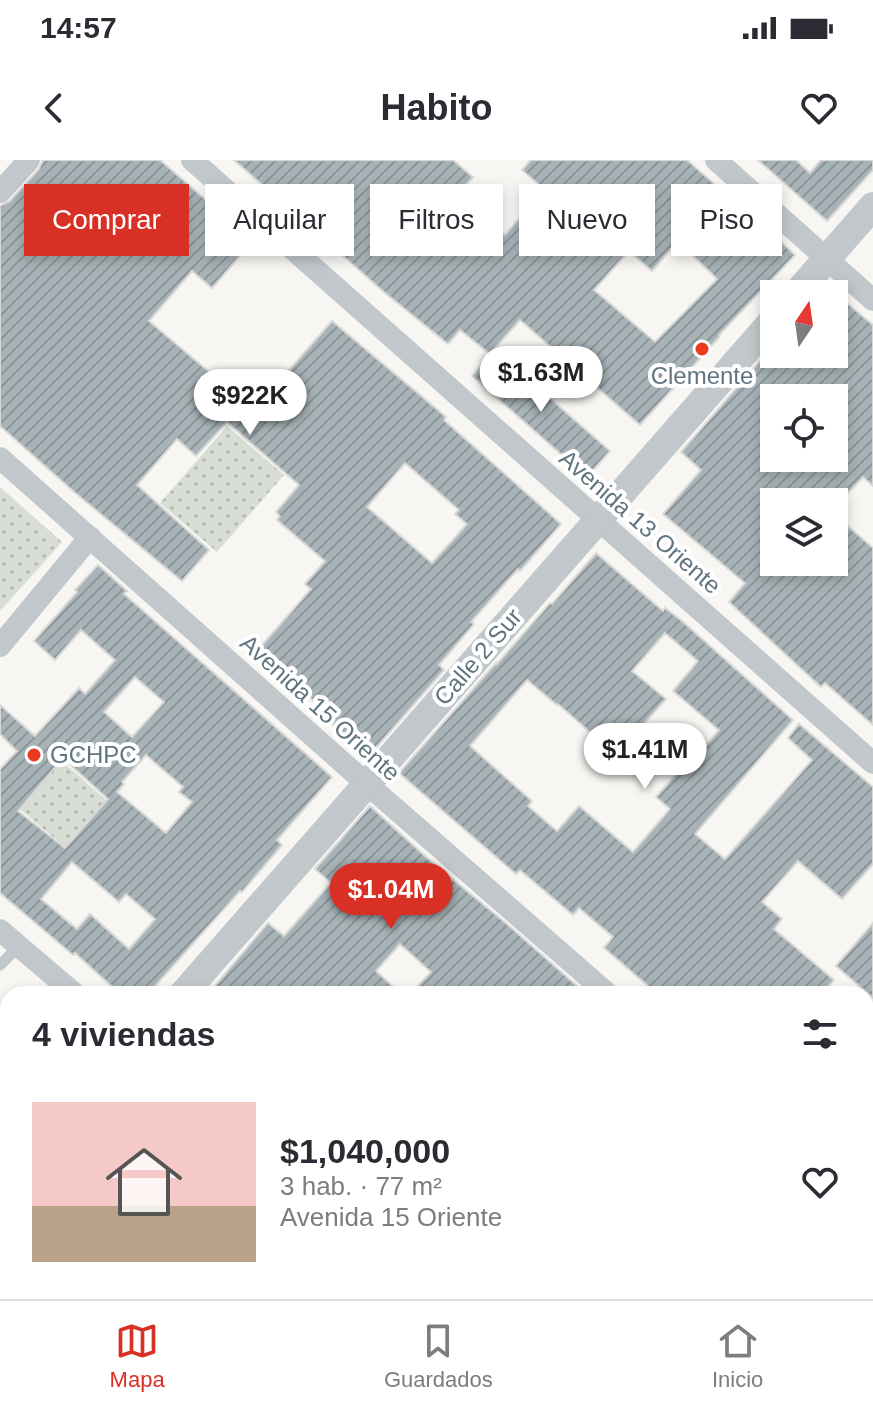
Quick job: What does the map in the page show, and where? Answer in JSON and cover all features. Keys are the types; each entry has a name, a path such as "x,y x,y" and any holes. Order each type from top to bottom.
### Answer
{"street":[{"path":"0,192 29,160"},
{"name":"Avenida 13 Oriente","path":"192,160 873,763"},
{"path":"716,160 873,300"},
{"path":"808,280 873,206"},
{"name":"Calle 2 Sur","path":"190,986 760,335"},
{"name":"Avenida 15 Oriente","path":"0,458 599,986"},
{"path":"0,646 90,537"},
{"path":"0,930 66,986"}],"lane":[{"path":"0,965 19,946"}],"shaded area":[{"path":"227,426 284,475 217,552 160,503"},
{"path":"0,487 62,542 0,611"},
{"path":"61,760 106,800 65,847 20,809"}],"building":[{"path":"43,160 160,160 188,184 25,184"},
{"path":"234,160 453,160 473,177 467,184 370,184 370,256 503,256 503,233 505,235 519,218 519,256 625,256 594,290 655,342 717,279 693,256 782,256 782,242 795,255 771,280 760,280 760,292 640,425 520,320 490,354 460,330 448,344 343,256 354,256 354,184 261,184"},
{"path":"531,160 687,160 714,184 671,184 671,249 652,271 635,256 655,256 655,184 538,184 522,170"},
{"path":"758,160 796,160 810,173 821,160 873,160 873,170 827,221"},
{"path":"189,185 205,199 205,256 240,256 212,288 192,271 149,321 254,410 332,321 446,417 444,420 561,524 471,622 474,624 439,665 444,670 367,755 322,716 326,712 257,651 311,589 305,584 325,561 277,520 280,516 276,512 299,485 227,422 196,456 177,439 137,485 209,550 182,581 0,426 0,206 10,201 24,186 24,256 189,256","holes":["405,463 459,510 455,514 467,524 432,563 367,507"]},
{"path":"848,304 873,325 873,486 863,477 848,493 848,488 760,488 760,576 848,576 848,526 873,548 873,725 825,683 821,687 729,602 745,583 663,514 701,470 681,452 760,361 760,368 848,368"},
{"path":"495,350 610,451 587,477 472,376"},
{"path":"596,553 663,611 665,608 682,621 793,720 695,834 725,859 812,760 788,738 799,724 873,787 873,864 842,899 798,861 762,902 782,919 774,929 834,980 828,986 646,986 604,948 613,937 579,908 573,915 520,870 516,874 399,773","holes":["665,633 698,661 673,691 719,730 656,797 670,809 633,852 579,806 557,831 528,806 532,801 470,746 527,680 616,755 666,699 632,671"]},
{"path":"98,565 127,591 124,594 332,777 277,840 282,845 155,986 111,986 0,893 0,769 17,751 0,734 0,705 35,736 79,688 85,694 115,660 81,630 55,660 34,641 77,592 75,590","holes":["135,677 164,702 132,737 104,712","146,755 183,787 179,792 192,802 166,833 117,792","63,758 108,799 65,848 18,811","72,862 119,902 126,894 155,919 129,949 90,914 77,929 41,899"]},
{"path":"370,806 577,986 418,986 431,972 400,944 376,971 392,986 215,986 268,923 284,936 331,883 315,869"},
{"path":"873,923 873,986 859,986 836,966"}],"place":[{"name":"Clemente","path":"702,349"},
{"name":"GCHPC","path":"34,755"}]}
